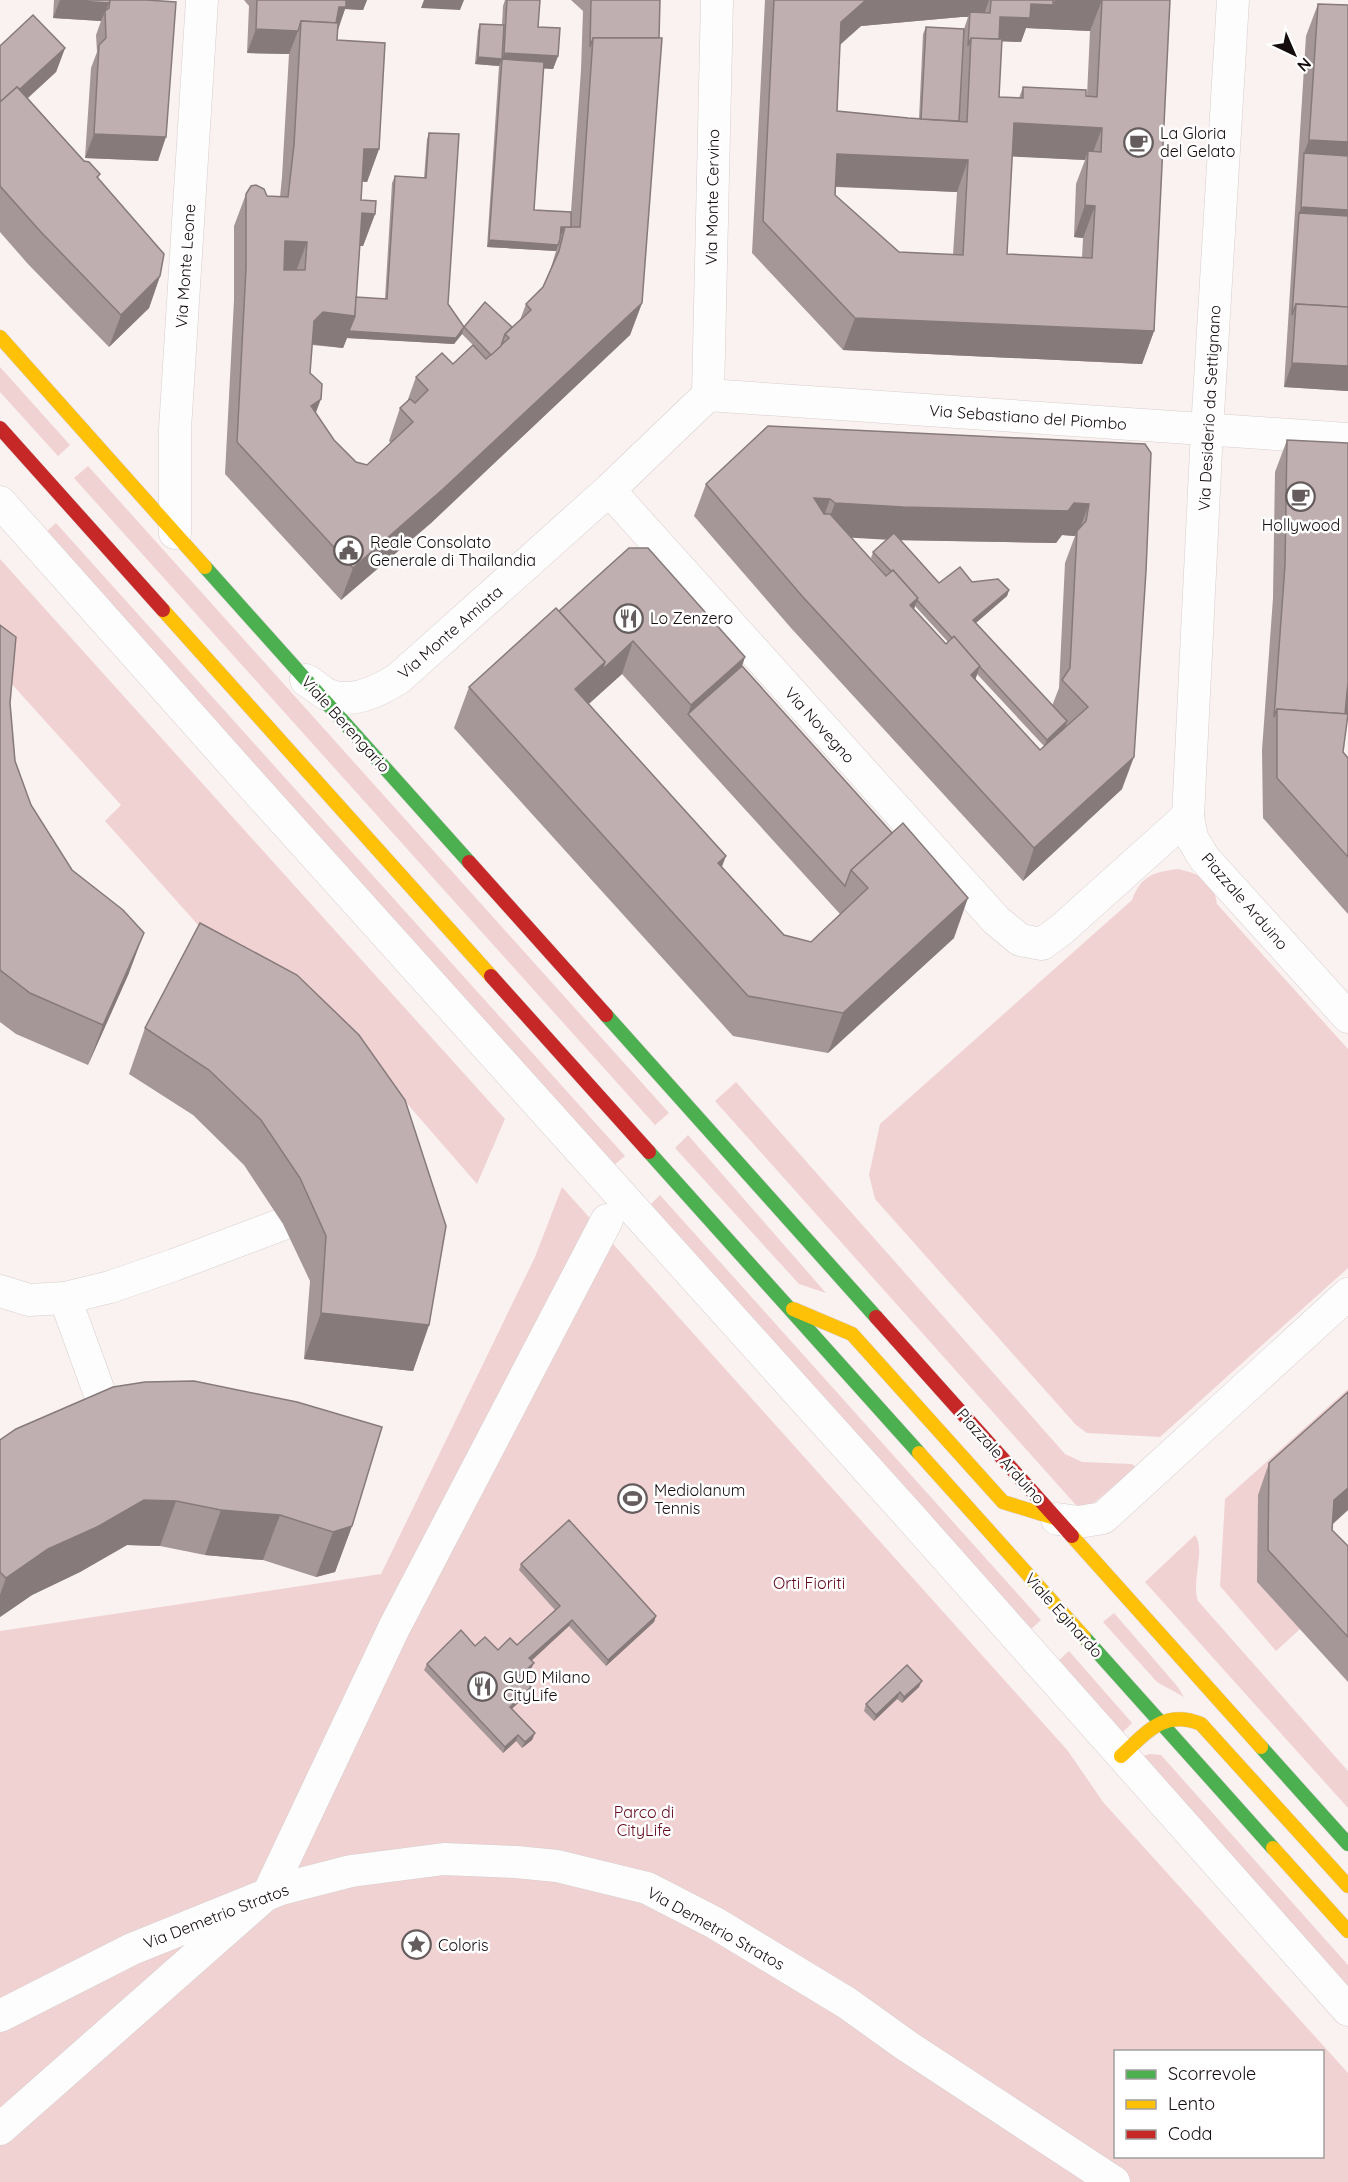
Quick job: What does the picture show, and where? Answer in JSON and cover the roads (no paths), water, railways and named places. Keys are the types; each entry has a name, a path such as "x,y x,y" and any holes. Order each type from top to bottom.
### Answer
{"main road":[{"name":"Viale Berengario","path":"0,337 692,1110"},
{"path":"0,428 781,1299 799,1313 832,1323 852,1334 1003,1502 1057,1519 1348,1844"},
{"name":"Piazzale Arduino","path":"692,1110 1057,1519"},
{"name":"Viale Eginardo","path":"781,1299 1348,1931"},
{"path":"1121,1756 1161,1722 1178,1716 1201,1724 1348,1886"}],"street":[{"name":"Via Monte Leone","path":"175,533 175,429 202,0"},
{"name":"Via Monte Cervino","path":"708,394 717,0"},
{"name":"Via Desiderio da Settignano","path":"1188,816 1207,430 1233,0"},
{"name":"Via Sebastiano del Piombo","path":"708,394 1348,439"},
{"name":"Via Monte Amiata","path":"306,679 328,695 352,698 388,685 399,678 609,490 708,394"},
{"name":"Via Novegno","path":"609,490 996,920 1020,940 1042,944 1061,930 1188,816"},
{"path":"0,502 900,1505 1348,2010"},
{"name":"Piazzale Arduino","path":"1188,816 1192,838 1204,858 1348,1017"},
{"path":"0,2129 270,1892 394,1628 607,1220"},
{"path":"0,1291 29,1300 65,1298 110,1287 284,1224"},
{"name":"Piazzale Arduino","path":"1057,1519 1079,1522 1103,1518 1348,1294"},
{"path":"65,1298 114,1430"},
{"name":"Via Demetrio Stratos","path":"0,2016 132,1949 270,1892 351,1871 444,1859 557,1866 647,1888 715,1923 846,2003 907,2046 1114,2182"}],"place":[{"name":"La Gloria del Gelato","path":"1139,142"},
{"name":"Hollywood","path":"1301,497"},
{"name":"Reale Consolato Generale di Thailandia","path":"349,551"},
{"name":"Lo Zenzero","path":"629,618"},
{"name":"Mediolanum Tennis","path":"633,1499"},
{"name":"GUD Milano CityLife","path":"482,1686"},
{"name":"Coloris","path":"417,1945"}],"park label":[{"name":"Orti Fioriti","path":"809,1583"},
{"name":"Parco di CityLife","path":"644,1821"}]}
